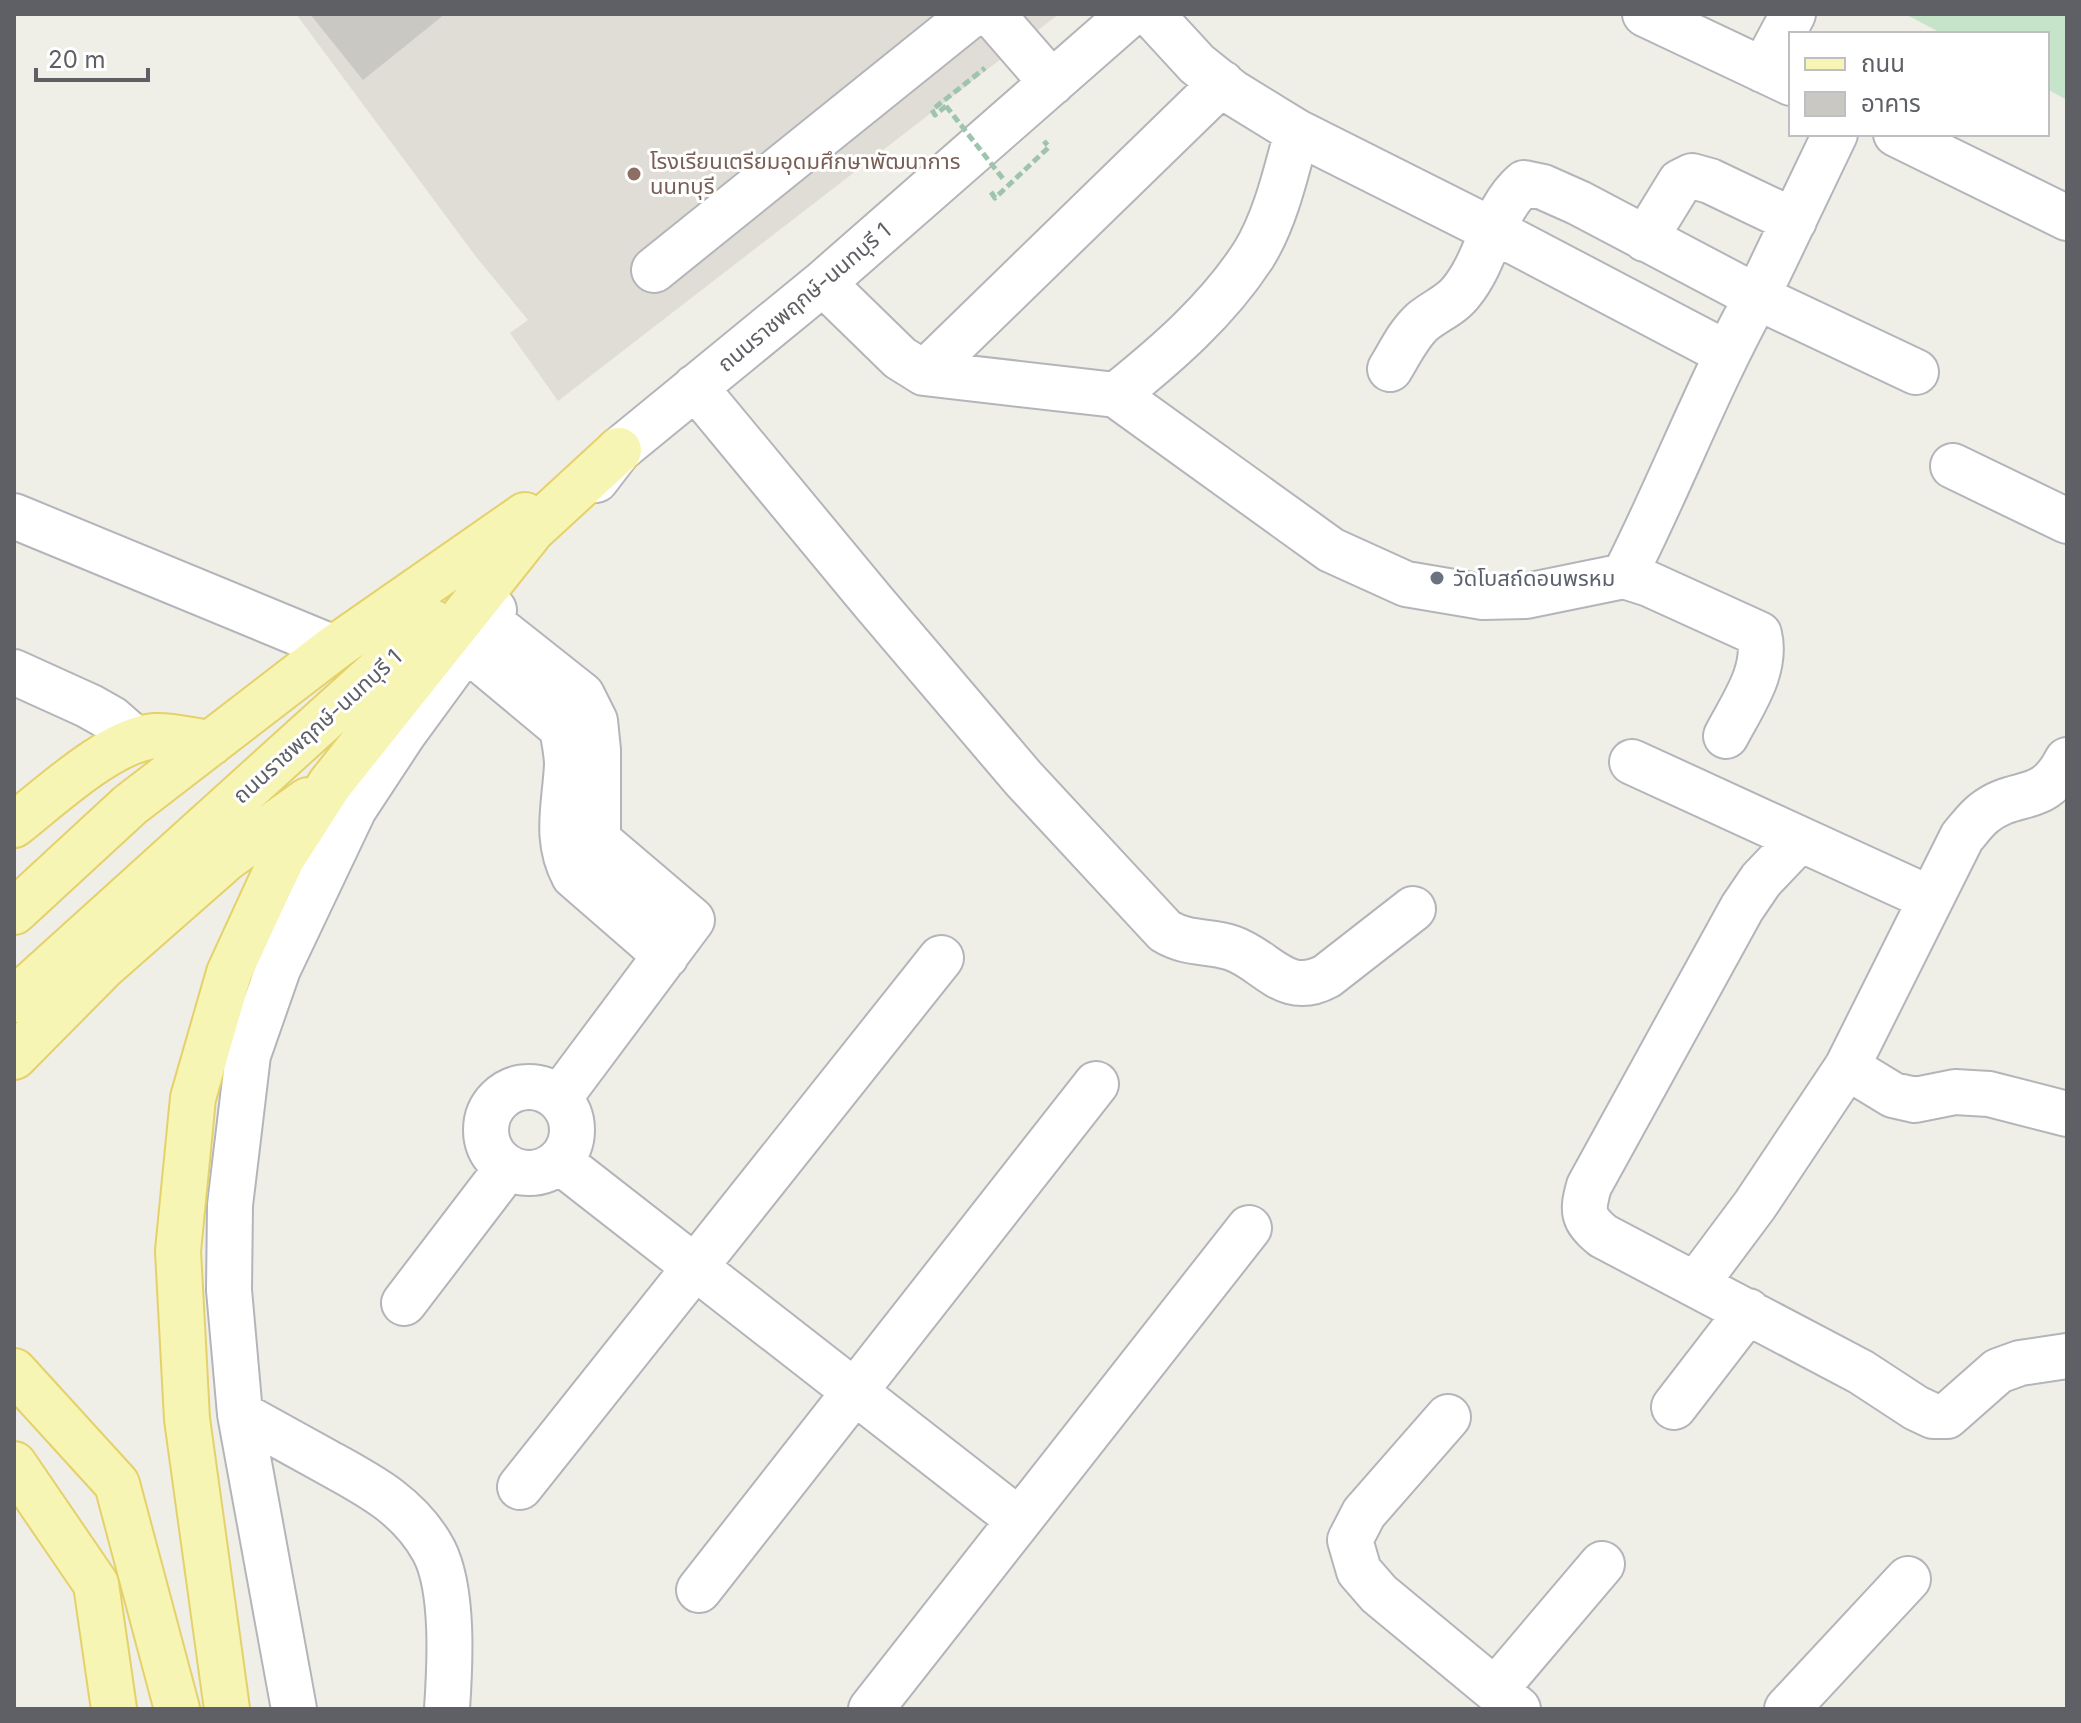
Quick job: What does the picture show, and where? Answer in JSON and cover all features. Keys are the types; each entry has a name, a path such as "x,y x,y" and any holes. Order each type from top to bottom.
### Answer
{"main road":[{"name":"ถนนราชพฤกษ์-นนทบุรี 1","path":"14,1000 619,450"},
{"name":"ถนนราชพฤกษ์-นนทบุรี 1","path":"14,912 130,805 334,648 619,450"},
{"path":"227,1709 187,1419 178,1251 193,1098 229,973 280,862 330,784 529,534"},
{"path":"14,825 103,756 136,740 157,736 211,743"},
{"path":"14,1057 103,967 227,858 330,784"},
{"path":"14,876 130,805"},
{"path":"14,1371 117,1484 177,1709"},
{"path":"14,1464 96,1584 114,1709"}],"street":[{"path":"654,270 972,14"},
{"path":"992,14 1052,83"},
{"name":"ถนนราชพฤกษ์-นนทบุรี 1","path":"619,450 823,283 1130,14"},
{"path":"1151,14 1197,64 1232,92 1297,132 1726,353"},
{"path":"1645,14 1777,77 1793,14"},
{"path":"924,373 1222,83"},
{"path":"1116,395 1178,345 1254,253 1277,203 1297,132"},
{"path":"1624,576 1726,353 1757,297 1834,136"},
{"path":"1900,136 2067,218"},
{"path":"1645,239 1680,182 1692,176 1710,181 1794,221"},
{"path":"1390,369 1409,337 1423,321 1461,293 1475,270 1492,230 1515,191 1524,183 1543,187 1579,203 1757,297 1916,372"},
{"path":"823,283 900,358 924,373 1116,395 1331,550 1406,584 1483,597 1526,596 1624,576 1649,584 1759,634 1763,651 1759,669 1726,736"},
{"path":"695,387 1023,778 1165,931 1179,939 1229,947 1251,957 1271,974 1291,982 1315,983 1413,909"},
{"path":"294,1709 240,1414 229,1290 230,1205 248,1055 278,969 354,809 476,634 619,450"},
{"path":"1953,466 2067,521"},
{"path":"14,516 334,648"},
{"path":"476,634 582,695 595,721 598,840 692,920 559,1098"},
{"path":"476,634 562,728 567,761 561,840 565,859 574,876 666,956"},
{"path":"14,672 101,712 136,740"},
{"path":"1696,1284 1755,1205 1847,1067 1962,837 1984,812 2048,787 2058,778 2067,760"},
{"path":"1632,762 1929,898"},
{"path":"1800,839 1761,880 1742,908 1589,1186 1583,1206 1588,1224 1603,1236 1861,1372 1933,1416 1947,1416 1998,1371 2020,1363 2067,1356"},
{"path":"520,1487 941,958"},
{"path":"1847,1067 1893,1095 1915,1100 1955,1092 1989,1094 2067,1114"},
{"path":"699,1590 1096,1084"},
{"path":"533,1086 559,1098 572,1123 568,1150 559,1161 534,1173 507,1168 489,1146 486,1131 488,1117 495,1104 505,1093 518,1087 533,1086"},
{"path":"559,1161 1019,1520"},
{"path":"404,1303 507,1168"},
{"path":"871,1709 1249,1228"},
{"path":"1674,1407 1748,1311"},
{"path":"240,1414 381,1492 407,1513 434,1552 445,1587 450,1663 447,1709"},
{"path":"1448,1417 1364,1513 1350,1540 1359,1571 1379,1594 1507,1700 1602,1564"},
{"path":"1787,1709 1908,1579"}],"path":[{"path":"989,64 932,110 935,115 946,106 1004,180 990,192 995,198 1049,147"}],"shaded area":[{"name":"โรงเรียนเตรียมอุดมศึกษาพัฒนาการ นนทบุรี","path":"296,14 1059,14 558,401 510,333 528,320 477,258"}],"green space":[{"path":"1905,14 2067,14 2067,100 2049,90 2049,32 1939,32"}],"building":[{"path":"310,14 445,14 363,80"}],"place":[{"name":"โรงเรียนเตรียมอุดมศึกษาพัฒนาการ นนทบุรี","path":"634,174"},
{"name":"วัดโบสถ์ดอนพรหม","path":"1437,578"}]}
